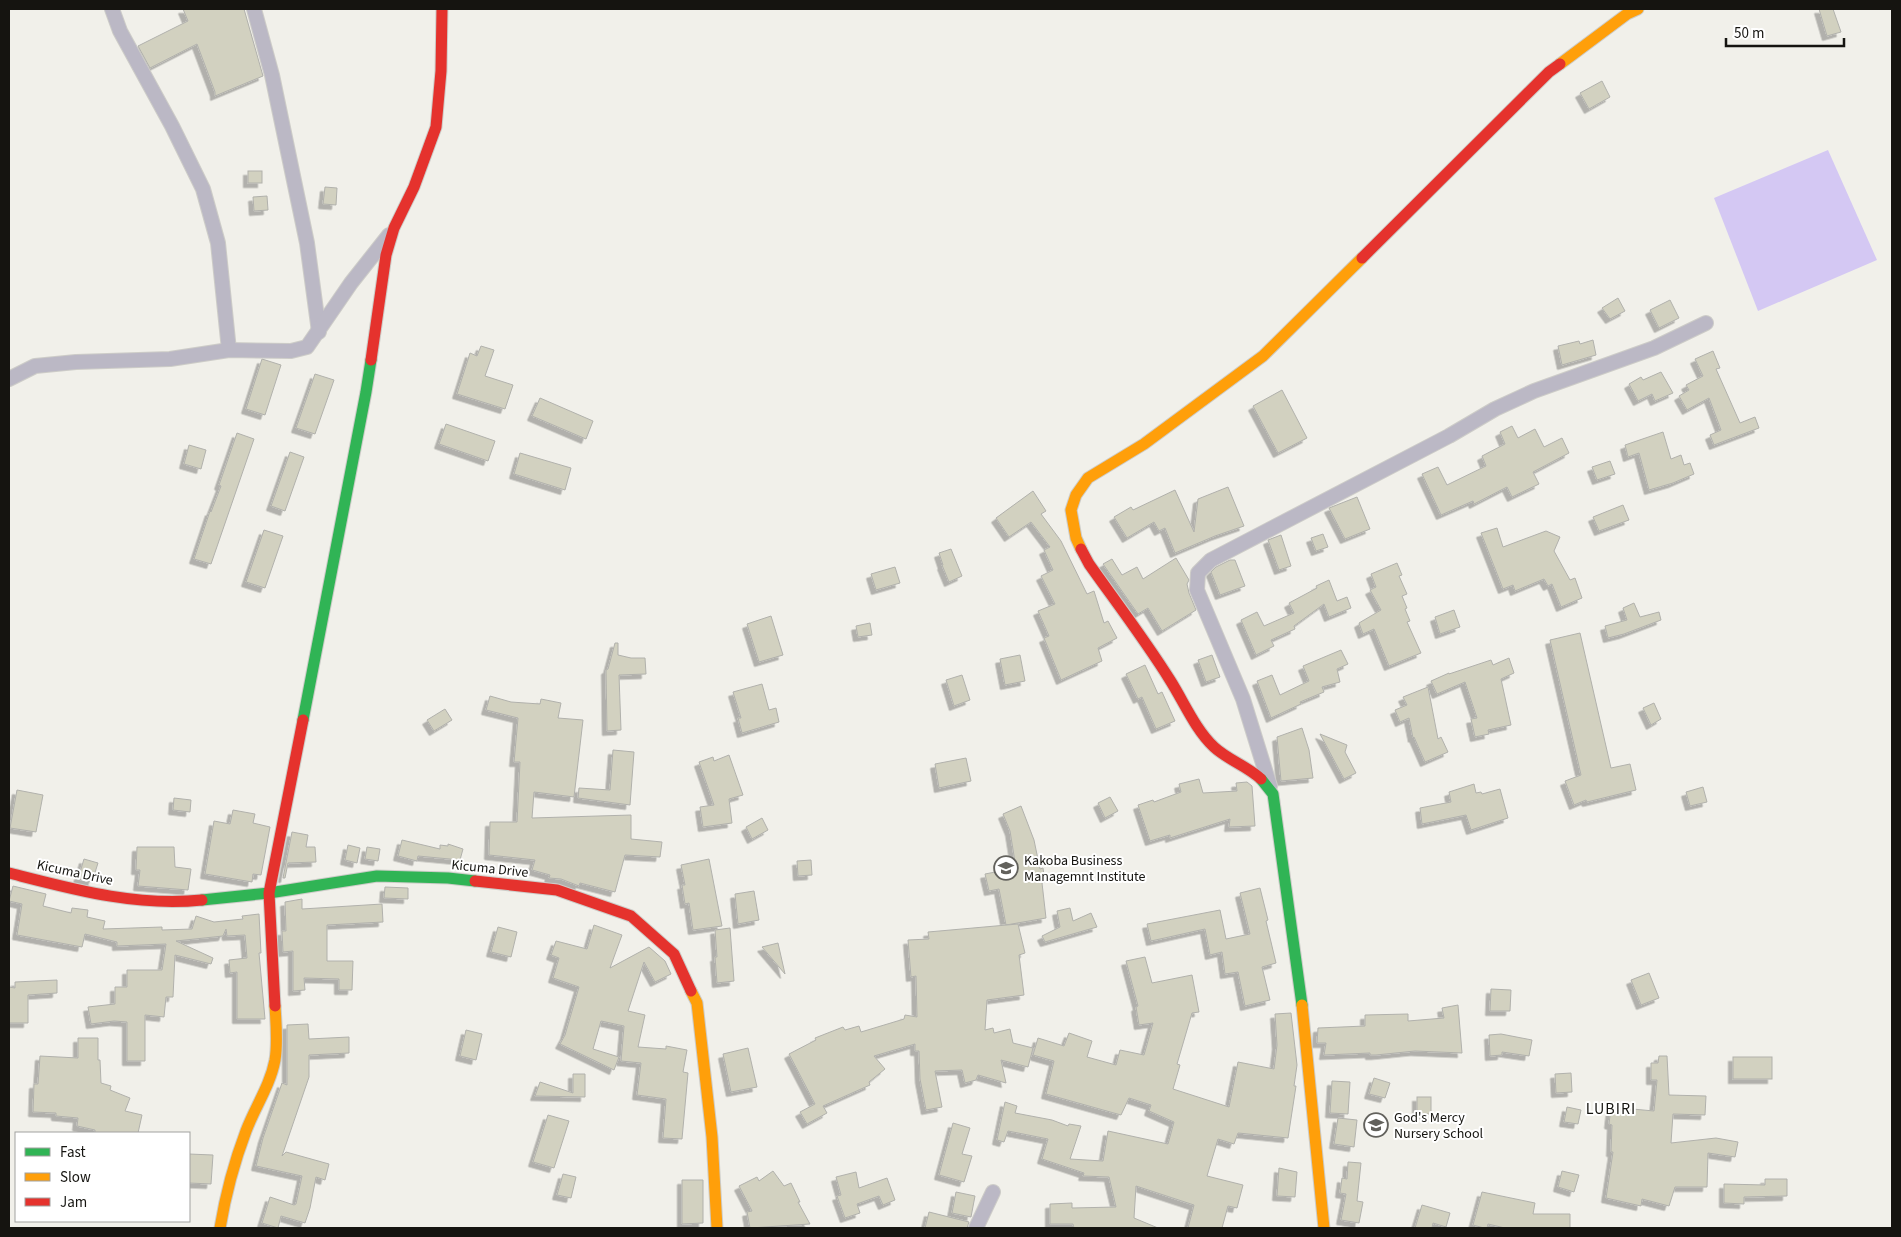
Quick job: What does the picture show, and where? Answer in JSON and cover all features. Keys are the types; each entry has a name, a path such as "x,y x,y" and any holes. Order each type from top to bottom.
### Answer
{"street":[{"path":"112,9 120,31 172,126 203,189 218,243 229,350"},
{"path":"254,9 272,75 307,243 319,332"},
{"path":"220,1228 223,1210 246,1130 269,1083 275,1060 277,1042 269,893 366,392 386,255 394,228 414,188 436,127 442,9"},
{"path":"1273,794 1260,778 1229,759 1213,746 1197,725 1170,679 1089,564 1076,538 1071,510 1076,495 1088,478 1144,444 1263,356 1549,72 1627,14 1638,9"},
{"path":"9,380 36,366 76,362 170,358 229,350 292,351 307,347 351,283 394,228"},
{"path":"1324,1228 1303,1015 1273,794 1243,699 1196,590 1198,573 1211,560 1449,436 1495,408 1534,390 1654,348 1706,323"},
{"name":"Kicuma Drive","path":"9,873 98,895 181,902 269,893 377,876 448,878 557,890 631,916 674,954 697,1003 712,1137 717,1228"},
{"path":"976,1228 994,1192"}],"shaded area":[{"path":"1828,150 1877,260 1758,311 1714,198"}],"building":[{"path":"183,9 244,9 263,76 215,96 197,44 150,68 138,46 188,21"},
{"path":"1819,9 1833,9 1841,32 1827,36"},
{"path":"1602,81 1610,97 1589,109 1580,93"},
{"path":"248,171 262,171 262,183 248,183"},
{"path":"325,187 337,188 336,205 323,204"},
{"path":"267,196 268,210 254,211 253,197"},
{"path":"1618,298 1625,311 1610,319 1602,308"},
{"path":"1670,300 1679,318 1659,328 1650,310"},
{"path":"1593,340 1596,355 1562,365 1558,346 1579,341 1580,344"},
{"path":"481,346 494,350 485,376 513,385 505,409 457,394 470,353 477,356"},
{"path":"1713,351 1720,368 1716,369 1740,423 1755,417 1759,428 1714,445 1710,435 1721,430 1709,398 1687,410 1679,396 1689,390 1686,385 1703,376 1695,359"},
{"path":"262,359 281,365 265,415 246,409"},
{"path":"1661,372 1673,393 1655,401 1652,394 1638,401 1629,384 1641,377 1643,380"},
{"path":"315,374 334,380 315,434 296,428"},
{"path":"1282,390 1307,438 1278,453 1253,406"},
{"path":"540,398 593,421 586,439 532,416"},
{"path":"446,424 495,441 488,461 439,444"},
{"path":"1512,426 1518,438 1535,429 1544,447 1562,438 1569,453 1533,472 1539,484 1512,497 1507,487 1474,504 1473,501 1441,515 1422,474 1438,467 1447,485 1486,466 1482,456 1505,444 1500,432"},
{"path":"1663,432 1671,459 1681,455 1684,465 1690,463 1694,474 1649,490 1639,453 1628,457 1625,445"},
{"path":"237,433 254,439 211,564 194,559 210,511 221,486 219,485"},
{"path":"189,445 206,450 201,469 184,464"},
{"path":"290,452 304,457 285,511 271,506"},
{"path":"520,453 571,468 565,490 514,474"},
{"path":"1610,461 1615,474 1597,480 1592,467"},
{"path":"1228,487 1244,526 1175,553 1165,528 1159,531 1154,522 1127,538 1114,517 1131,507 1133,510 1175,490 1194,532 1198,499"},
{"path":"1033,491 1046,511 1041,514 1061,541 1087,594 1094,591 1104,623 1108,621 1117,638 1098,648 1102,661 1061,680 1044,638 1049,636 1038,611 1055,604 1041,576 1053,570 1044,550 1050,547 1031,522 1009,537 996,518"},
{"path":"1357,497 1370,529 1345,539 1329,508"},
{"path":"1623,505 1629,520 1599,531 1593,517"},
{"path":"1497,528 1503,547 1546,531 1560,537 1554,551 1570,580 1575,578 1582,598 1561,607 1552,584 1548,586 1544,579 1515,591 1513,585 1503,589 1481,533"},
{"path":"264,530 283,536 265,588 246,582"},
{"path":"1323,534 1328,547 1316,551 1311,538"},
{"path":"1281,535 1291,566 1279,570 1268,540"},
{"path":"951,549 962,576 949,582 939,553"},
{"path":"1176,558 1189,580 1187,584 1189,593 1196,610 1162,631 1148,608 1138,614 1103,564 1112,559 1122,575 1137,567 1143,579"},
{"path":"1230,560 1235,560 1245,586 1220,595 1211,572 1216,567"},
{"path":"1397,563 1402,575 1399,576 1407,594 1402,596 1410,621 1407,622 1421,653 1389,666 1374,629 1363,634 1359,623 1381,610 1370,590 1376,587 1371,574"},
{"path":"895,567 900,583 876,590 871,574"},
{"path":"1329,580 1337,601 1347,597 1351,608 1329,617 1324,604 1294,626 1295,629 1271,640 1274,646 1256,655 1241,620 1257,612 1264,626 1294,613 1289,603"},
{"path":"1634,603 1640,617 1659,612 1661,620 1608,638 1605,626 1627,620 1623,608"},
{"path":"1454,610 1460,627 1440,634 1435,617"},
{"path":"771,616 783,655 759,662 747,624"},
{"path":"870,623 872,635 858,637 856,626"},
{"path":"1580,633 1611,768 1630,764 1636,790 1587,802 1586,800 1574,805 1565,781 1581,775 1550,640"},
{"path":"615,643 618,643 618,655 631,658 645,658 646,674 619,675 621,730 607,731 606,670 608,669"},
{"path":"1341,650 1348,664 1337,669 1340,682 1322,687 1324,692 1300,702 1301,704 1271,718 1257,681 1272,675 1280,695 1309,681 1303,666"},
{"path":"1020,655 1025,681 1005,685 1000,659"},
{"path":"1212,655 1220,677 1206,682 1198,660"},
{"path":"1509,658 1514,673 1501,679 1511,725 1488,730 1489,734 1475,737 1471,719 1477,718 1465,682 1437,694 1431,681 1449,673 1491,660 1493,665"},
{"path":"1145,665 1158,694 1162,692 1175,721 1156,729 1142,697 1138,699 1126,674"},
{"path":"962,675 970,700 954,706 946,680"},
{"path":"762,684 769,710 776,708 779,722 742,733 738,718 741,718 733,692"},
{"path":"1428,687 1438,739 1441,737 1448,752 1425,762 1413,738 1409,718 1400,722 1395,710 1407,705 1403,697"},
{"path":"490,696 511,702 540,704 541,699 561,703 558,718 583,720 574,797 534,792 532,818 631,815 631,839 662,842 660,857 625,855 615,892 580,883 579,886 561,879 549,878 550,875 532,870 535,860 489,855 490,822 517,822 520,762 514,762 518,718 486,710"},
{"path":"1654,703 1661,719 1651,725 1643,708"},
{"path":"445,709 452,720 434,731 427,720"},
{"path":"1302,728 1309,750 1313,778 1281,781 1277,737"},
{"path":"1320,734 1347,745 1345,752 1356,773 1344,779"},
{"path":"613,750 634,752 630,805 578,798 579,788 610,790"},
{"path":"729,755 743,795 729,799 732,823 703,827 700,807 714,805 699,762 713,757 714,761"},
{"path":"966,758 971,781 939,788 935,764"},
{"path":"1199,779 1203,793 1237,791 1236,783 1247,782 1252,786 1255,826 1229,827 1230,819 1170,838 1170,835 1150,841 1138,805 1153,800 1154,802 1181,792 1179,784"},
{"path":"1474,784 1476,793 1481,792 1482,794 1500,789 1508,818 1471,830 1466,815 1422,824 1420,808 1451,802 1449,792"},
{"path":"1703,787 1707,802 1690,806 1686,792"},
{"path":"17,790 43,795 36,832 10,828"},
{"path":"1110,797 1118,811 1105,818 1098,803"},
{"path":"174,798 191,800 190,812 173,810"},
{"path":"1021,806 1034,840 1040,869 1043,868 1045,882 1042,883 1046,918 1006,925 999,889 989,891 985,874 1016,868 1010,831 1003,814"},
{"path":"233,810 255,814 253,823 270,827 261,875 253,874 252,882 205,874 214,821 230,824"},
{"path":"762,818 768,830 752,839 746,827"},
{"path":"292,832 308,835 306,847 315,847 316,862 288,863 285,878 283,878"},
{"path":"402,840 440,849 440,845 448,846 448,844 463,849 460,860 418,856 417,861 398,856"},
{"path":"348,845 360,848 357,863 345,860"},
{"path":"137,847 174,847 175,867 191,869 188,890 138,886 140,870 136,870"},
{"path":"367,847 380,849 378,861 365,859"},
{"path":"84,859 98,863 92,882 78,879"},
{"path":"709,859 722,926 693,930 689,903 685,904 682,885 685,885 681,865"},
{"path":"811,860 812,875 798,876 797,861"},
{"path":"13,886 46,894 43,906 71,913 72,908 88,910 87,917 105,921 103,929 162,927 162,930 192,929 196,916 214,922 243,919 242,916 259,914 261,953 259,953 265,1019 237,1019 237,972 230,973 229,960 247,958 245,935 227,936 226,929 223,936 176,941 213,958 211,964 175,955 173,997 166,997 164,1017 145,1015 145,1061 127,1061 127,1022 114,1021 91,1024 88,1007 115,1004 115,987 127,987 127,970 162,970 166,944 117,946 117,942 85,934 82,947 17,935 22,904 9,901"},
{"path":"385,887 408,888 408,899 384,898"},
{"path":"1260,888 1276,963 1262,967 1270,1000 1245,1006 1238,972 1225,974 1222,952 1210,955 1205,929 1151,941 1147,924 1220,910 1226,939 1250,934 1240,893"},
{"path":"754,891 759,920 738,924 735,894"},
{"path":"302,899 302,909 382,904 383,922 327,925 327,961 353,961 352,990 339,990 339,979 304,978 305,990 293,991 293,951 283,952 282,931 286,931 285,902"},
{"path":"1070,908 1073,921 1091,913 1097,927 1045,942 1042,936 1060,927 1057,911"},
{"path":"1018,924 1025,953 1019,955 1024,995 987,1000 985,1030 993,1028 994,1033 1010,1029 1013,1043 1033,1048 1028,1067 1001,1060 1006,1083 978,1075 976,1080 965,1083 962,1070 935,1071 942,1107 926,1110 920,1079 919,1051 915,1051 915,1044 874,1056 885,1069 869,1082 870,1085 823,1106 827,1113 807,1124 800,1112 815,1104 789,1054 816,1040 815,1038 843,1027 845,1030 859,1026 861,1032 904,1019 905,1015 917,1017 916,976 911,977 908,940 929,939 928,932"},
{"path":"594,925 622,935 610,968 649,947 665,961 671,974 655,982 644,962 628,1011 645,1015 638,1047 666,1049 666,1046 687,1050 683,1072 688,1073 682,1139 663,1138 666,1099 637,1095 641,1063 621,1061 624,1026 601,1021 593,1049 619,1057 614,1070 560,1044 565,1035 579,987 553,978 559,958 551,955 556,941 587,949"},
{"path":"498,927 517,932 511,957 491,952"},
{"path":"730,928 734,981 717,983 715,930"},
{"path":"778,943 785,974 762,947"},
{"path":"1145,957 1152,983 1192,975 1199,1012 1192,1013 1177,1064 1180,1065 1173,1089 1229,1107 1238,1062 1274,1069 1277,1045 1275,1014 1291,1013 1297,1065 1294,1086 1296,1086 1288,1138 1238,1133 1234,1144 1218,1139 1207,1176 1243,1185 1237,1208 1228,1206 1222,1228 1188,1228 1194,1205 1136,1186 1134,1218 1158,1228 1074,1228 1073,1224 1050,1224 1050,1204 1072,1203 1072,1208 1116,1207 1109,1177 1083,1176 1084,1173 1042,1159 1048,1139 1008,1131 1004,1142 997,1140 1005,1102 1017,1106 1015,1113 1052,1120 1068,1126 1069,1124 1081,1126 1070,1159 1103,1161 1108,1131 1168,1144 1174,1122 1149,1111 1151,1105 1129,1098 1121,1115 1046,1094 1054,1061 1033,1055 1038,1038 1064,1046 1069,1033 1092,1041 1087,1057 1116,1065 1120,1050 1144,1055 1153,1023 1139,1025 1136,1007 1138,1006 1126,961"},
{"path":"1649,973 1659,998 1641,1005 1631,980"},
{"path":"57,980 57,993 28,995 28,1023 9,1023 9,987 15,988 15,982"},
{"path":"1491,989 1511,990 1510,1011 1490,1011"},
{"path":"1458,1005 1462,1053 1415,1051 1376,1055 1370,1055 1370,1053 1324,1055 1326,1043 1317,1043 1318,1028 1365,1026 1365,1015 1408,1014 1408,1021 1444,1018 1442,1008"},
{"path":"308,1024 309,1039 349,1037 349,1053 309,1055 309,1077 282,1156 286,1152 329,1164 325,1180 316,1177 305,1223 281,1216 278,1228 262,1223 270,1197 296,1204 302,1176 256,1166 263,1138 282,1083 287,1085 287,1025"},
{"path":"466,1030 482,1034 476,1060 460,1056"},
{"path":"1501,1034 1532,1040 1529,1056 1502,1052 1502,1055 1490,1056 1489,1035"},
{"path":"78,1038 98,1038 101,1083 111,1086 110,1090 130,1098 125,1111 142,1115 138,1132 95,1132 95,1130 77,1126 78,1118 56,1116 56,1113 33,1112 34,1084 38,1084 40,1056 78,1058"},
{"path":"748,1048 757,1087 731,1092 723,1054"},
{"path":"1659,1056 1667,1056 1669,1095 1706,1096 1705,1115 1673,1114 1671,1143 1716,1138 1738,1142 1735,1157 1708,1153 1707,1187 1675,1187 1669,1206 1642,1199 1641,1206 1606,1198 1613,1152 1611,1152 1612,1125 1609,1124 1611,1107 1654,1111 1657,1080 1651,1080 1651,1063 1658,1063"},
{"path":"1733,1057 1772,1057 1772,1079 1733,1079"},
{"path":"1571,1073 1572,1092 1556,1093 1555,1074"},
{"path":"573,1074 585,1074 585,1097 535,1096 540,1082 573,1093"},
{"path":"1374,1078 1390,1083 1385,1098 1369,1094"},
{"path":"1332,1081 1350,1082 1348,1114 1330,1113"},
{"path":"1417,1097 1431,1097 1431,1114 1417,1114"},
{"path":"1567,1107 1581,1110 1578,1124 1564,1122"},
{"path":"548,1115 569,1121 554,1168 533,1162"},
{"path":"1338,1118 1357,1120 1354,1147 1334,1144"},
{"path":"953,1123 970,1128 962,1154 972,1156 964,1182 939,1175"},
{"path":"190,1154 213,1155 211,1184 190,1183"},
{"path":"1348,1162 1361,1163 1357,1201 1363,1202 1359,1223 1341,1220 1346,1194 1340,1193 1342,1178 1347,1179"},
{"path":"1279,1168 1297,1172 1295,1197 1277,1196"},
{"path":"773,1171 784,1186 791,1183 800,1202 798,1202 810,1224 750,1228 747,1212 752,1211 739,1186 757,1177 759,1181"},
{"path":"1562,1171 1579,1175 1574,1192 1558,1187"},
{"path":"856,1172 859,1188 887,1178 895,1200 883,1205 879,1196 857,1204 860,1213 845,1218 837,1196 841,1195 836,1177"},
{"path":"563,1174 576,1177 571,1198 557,1195"},
{"path":"1765,1179 1787,1179 1787,1196 1744,1197 1744,1204 1724,1203 1724,1184 1765,1185"},
{"path":"682,1180 703,1180 703,1223 682,1224"},
{"path":"956,1192 975,1196 971,1217 952,1213"},
{"path":"1482,1192 1535,1203 1533,1214 1570,1214 1570,1228 1505,1228 1488,1224 1487,1228 1484,1228 1473,1225"},
{"path":"1422,1205 1450,1213 1446,1227 1433,1223 1432,1228 1415,1228"},
{"path":"929,1212 969,1222 967,1228 925,1228"}],"traffic: fast":[{"path":"303,720 371,360"},
{"path":"1261,779 1273,794 1302,1005"},
{"path":"202,900 269,893 377,876 448,878 475,881"}],"traffic: slow":[{"path":"1560,64 1627,14 1638,9"},
{"path":"1081,549 1076,538 1071,510 1076,495 1088,478 1144,444 1263,356 1362,258"},
{"path":"691,991 697,1003 712,1137 717,1228"},
{"path":"1302,1005 1324,1228"},
{"path":"220,1228 242,1142 273,1070 276,1046 275,1006"}],"traffic: jam":[{"path":"371,360 386,255 394,228 414,187 436,127 441,71 442,9"},
{"path":"1362,258 1549,72 1560,64"},
{"path":"1081,549 1089,564 1141,636 1207,740 1219,752 1250,770 1261,779"},
{"path":"275,1006 269,893 303,720"},
{"path":"9,873 80,890 129,899 177,902 202,900"},
{"path":"475,881 557,890 631,916 674,954 691,991"}],"place":[{"name":"Kakoba Business Managemnt Institute","path":"1006,868"},
{"name":"God's Mercy Nursery School","path":"1376,1125"}],"district":[{"name":"LUBIRI","path":"1611,1108"}]}
